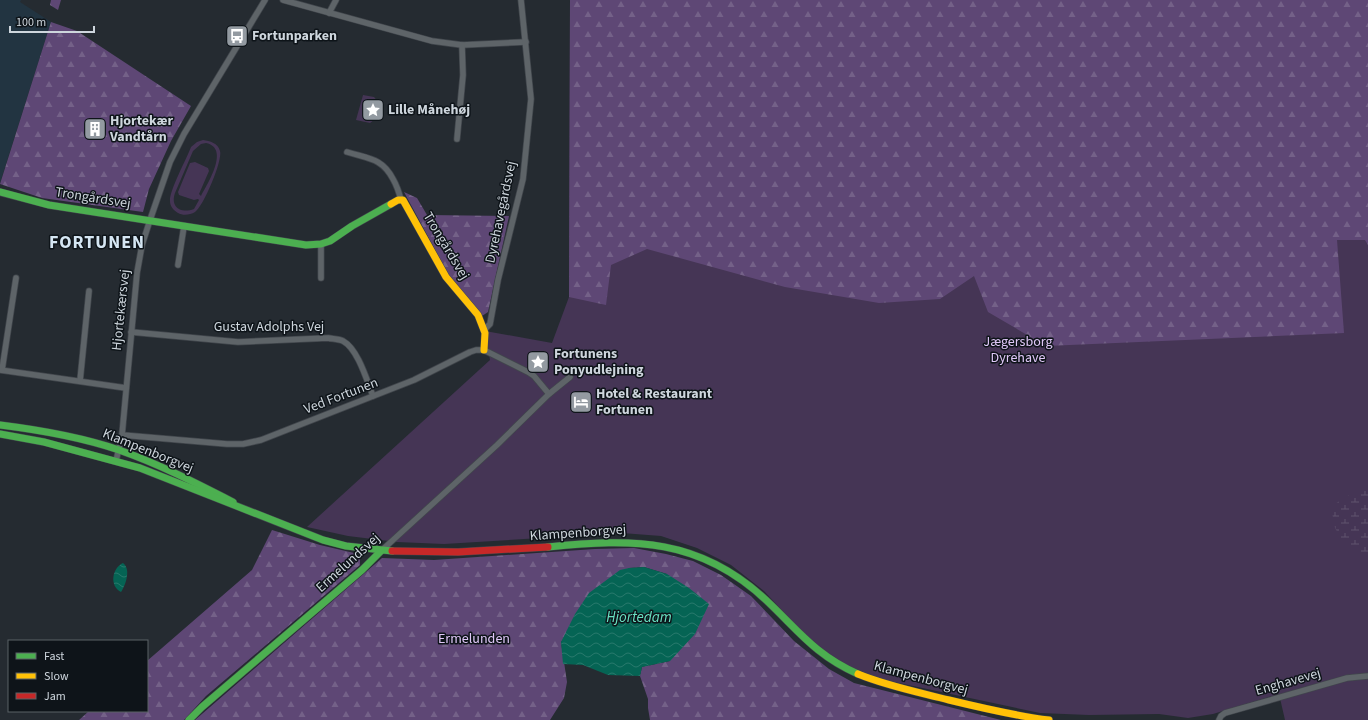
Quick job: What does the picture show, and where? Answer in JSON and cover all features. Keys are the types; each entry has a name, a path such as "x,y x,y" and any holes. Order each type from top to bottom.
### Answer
{"street":[{"name":"Hjortekærsvej","path":"116,461 122,435 137,273 142,245 150,220 170,162 184,134 265,0"},
{"path":"283,0 432,41 462,45 526,42"},
{"path":"329,13 336,0"},
{"name":"Dyrehavegårdsvej","path":"484,330 490,324 498,280 523,179 531,99 521,0"},
{"path":"457,139 462,98 462,45"},
{"name":"Trongårdsvej","path":"347,152 384,165 388,169 399,191 401,200"},
{"name":"Trongårdsvej","path":"0,192 49,204 306,245 321,244 330,241 352,226 401,200"},
{"name":"Trongårdsvej","path":"401,200 406,202 446,277 478,315 484,330 484,350"},
{"path":"178,265 184,226"},
{"path":"321,244 321,278"},
{"path":"16,278 1,370 126,388"},
{"path":"80,381 89,291"},
{"name":"Gustav Adolphs Vej","path":"131,332 238,342 328,338 338,339 350,346 356,355 373,396"},
{"path":"484,350 531,374 549,394 570,376"},
{"name":"Ved Fortunen","path":"122,435 227,444 243,444 261,440 414,380 470,352 484,350"},
{"name":"Ermelundsvej","path":"189,720 202,707 362,570 497,445 549,394"},
{"name":"Klampenborgvej","path":"0,425 54,434 119,450 175,474 258,515"},
{"name":"Klampenborgvej","path":"0,434 43,442 116,461 146,471 300,532 343,545 381,551 412,553 450,553 524,549 599,542 628,542 670,547 715,564 735,576 766,600 798,634 820,652 839,665 862,676 883,684 1011,715 1049,720"},
{"name":"Enghavevej","path":"1219,720 1220,716 1225,713 1341,680 1368,676"}],"shaded area":[{"path":"0,0 21,0 20,2 51,22 0,183"}],"green space":[{"path":"51,0 61,0 58,10 50,5"},
{"name":"Jægersborg Dyrehave","path":"570,0 1368,0 1368,720 1285,720 1279,694 1213,714 1188,718 1159,714 1089,715 1040,713 880,679 841,663 809,639 764,591 731,565 697,548 661,536 622,533 444,544 397,542 348,536 307,527 490,360 485,331 552,343 569,297"},
{"path":"570,0 1368,0 1368,245 1365,240 1337,240 1344,333 1046,346 988,312 974,276 940,299 879,303 785,287 647,249 611,265 606,305 569,297"},
{"path":"51,22 77,31 191,106 171,141 149,189 143,212 42,198 0,184"},
{"path":"363,95 374,97 380,104 379,116 370,123 356,120"},
{"path":"203,140 213,143 219,148 220,156 216,173 203,202 195,212 182,215 172,208 170,196 191,147 197,142","holes":["206,143 213,146 217,159 212,175 201,196 199,194 209,171 208,168 195,162 190,163 178,192 179,195 194,200 199,200 194,209 185,211 181,210 175,206 175,193 193,151 201,144"]},
{"path":"404,192 417,198 427,215 509,216 488,312 482,316 453,283"},
{"path":"1363,490 1368,490 1368,552 1359,553 1347,548 1335,528 1331,507 1345,497"},
{"path":"272,530 320,545 354,553 360,558 360,565 206,696 184,720 79,720 88,712 148,712 148,660 252,570"},
{"name":"Ermelunden","path":"634,548 693,561 721,575 751,596 794,641 829,669 854,683 1001,720 650,720 648,699 640,676 642,667 670,661 667,574 644,567 629,568 561,642 567,682 564,698 550,720 195,720 382,558 434,560 595,549"}],"water":[{"path":"123,563 127,569 127,573 125,585 121,592 115,586 113,577 116,569"},
{"name":"Hjortedam","path":"644,567 667,574 689,588 709,604 695,634 670,661 642,667 640,676 608,675 583,665 563,664 561,642 575,614 589,593 620,570"}],"traffic: fast":[{"path":"0,192 49,205 306,245 321,244 330,241 352,226 391,204"},
{"path":"0,425 60,434 119,450 163,468 233,502"},
{"path":"0,434 44,442 140,468 323,540 346,546 392,551"},
{"path":"548,547 579,544 637,543 664,547 690,554 716,564 741,580 766,600 818,650 843,667 858,674"},
{"path":"189,720 202,707 362,570 381,551"}],"traffic: slow":[{"path":"391,204 398,200 403,200 446,277 478,315 485,333 484,350"},
{"path":"858,674 891,685 961,703 1011,714 1049,720"}],"traffic: jam":[{"path":"392,551 458,552 548,547"}],"place":[{"name":"Fortunparken","path":"237,36"},
{"name":"Lille Månehøj","path":"373,110"},
{"name":"Hjortekær Vandtårn","path":"95,129"},
{"name":"Fortunens Ponyudlejning","path":"538,362"},
{"name":"Hotel & Restaurant Fortunen","path":"581,402"}],"district":[{"name":"FORTUNEN","path":"97,242"}]}
